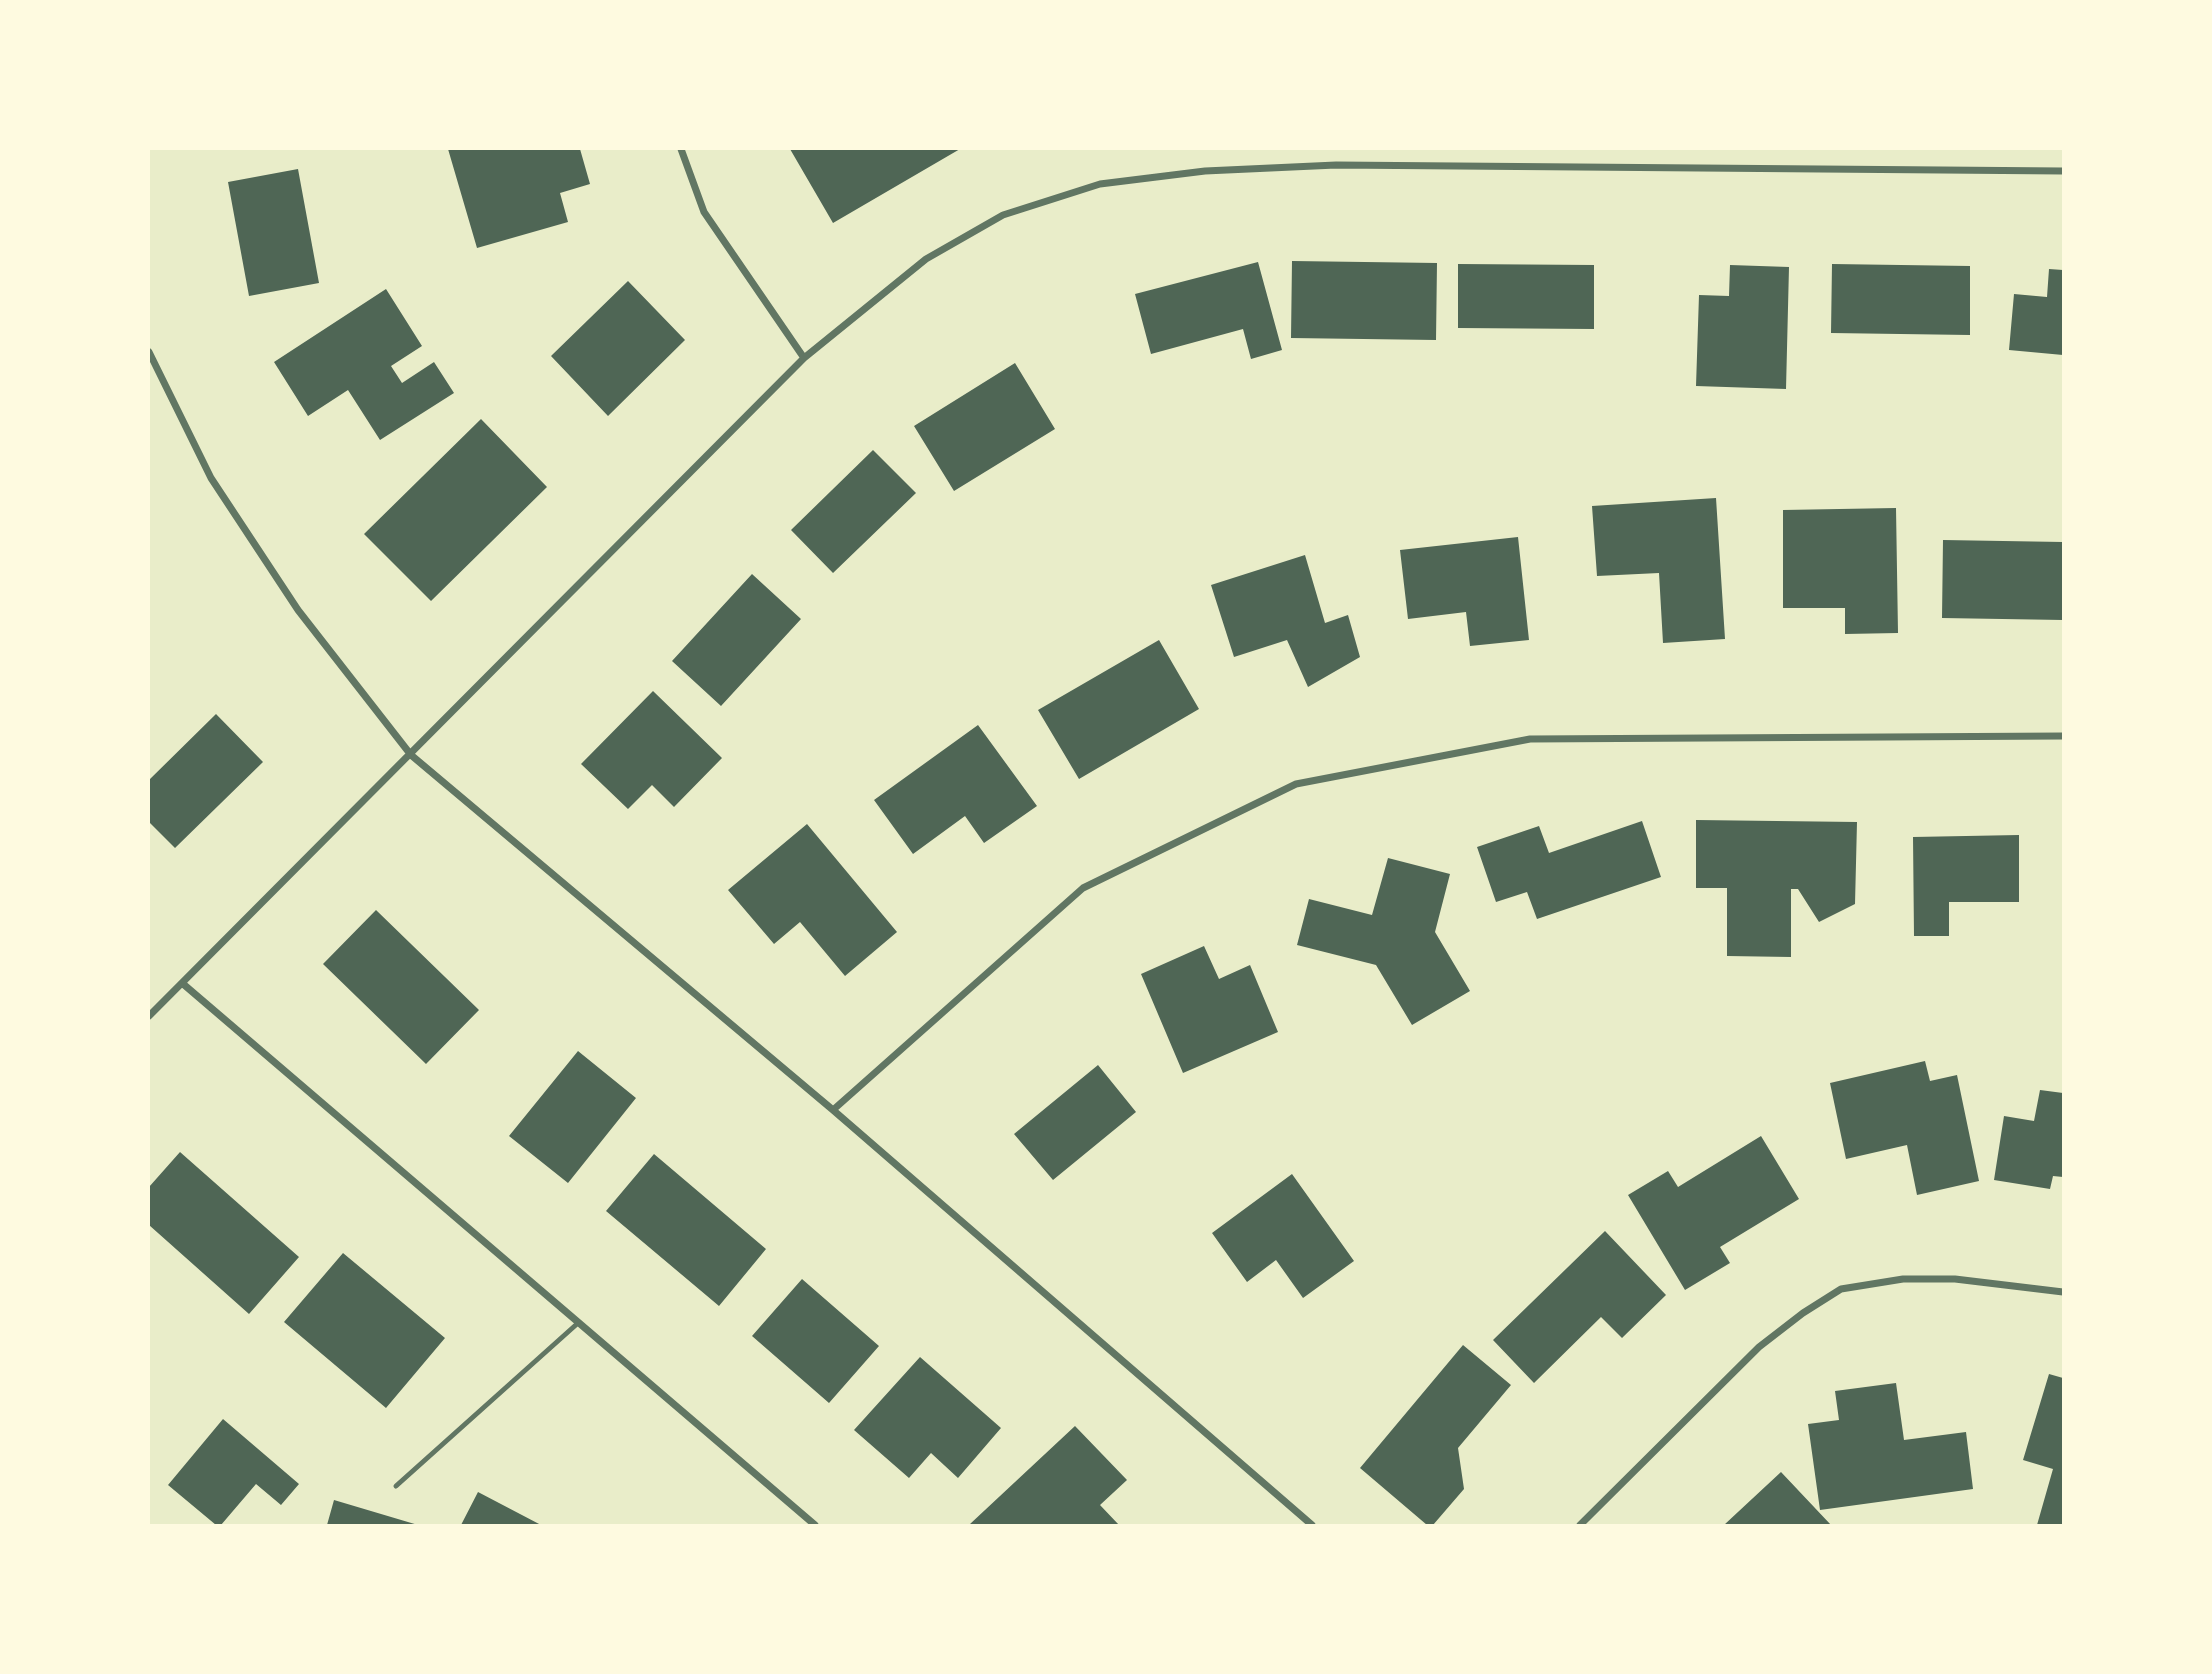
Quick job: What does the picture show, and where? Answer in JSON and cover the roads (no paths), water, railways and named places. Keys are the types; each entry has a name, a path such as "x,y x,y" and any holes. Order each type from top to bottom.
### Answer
{"street":[{"path":"681,149 704,212 804,358"},
{"path":"149,1016 804,358 926,259 1003,215 1100,184 1205,171 1336,164 2063,172"},
{"path":"149,352 211,478 298,610 411,755 833,1110 1312,1525"},
{"path":"833,1110 1083,888 1296,784 1530,739 2063,736"},
{"path":"182,984 815,1525"},
{"path":"1580,1525 1759,1347 1803,1313 1841,1289 1903,1279 1955,1279 2063,1292"}],"lane":[{"path":"396,1486 578,1323"}]}
